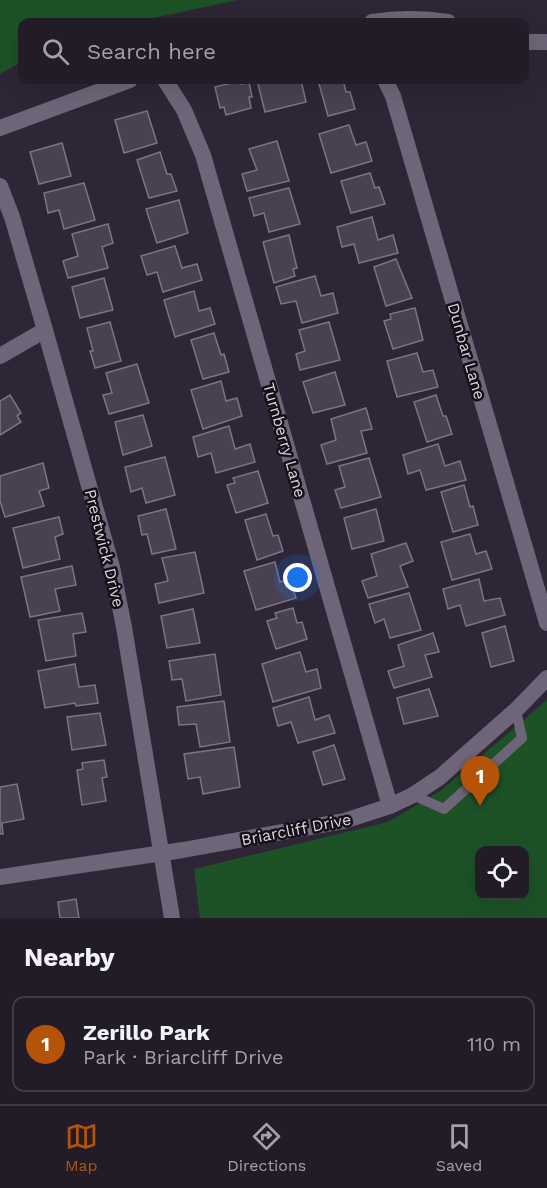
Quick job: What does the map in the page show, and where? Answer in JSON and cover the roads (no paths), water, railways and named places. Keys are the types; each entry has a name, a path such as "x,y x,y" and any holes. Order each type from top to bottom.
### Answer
{"street":[{"path":"529,42 547,42"},
{"path":"0,128 119,84"},
{"name":"Turnberry Lane","path":"168,84 184,110 203,155 390,806"},
{"name":"Dunbar Lane","path":"387,84 393,96 547,623"},
{"name":"Prestwick Drive","path":"0,186 12,217 112,567 172,914"},
{"path":"0,356 45,330"},
{"name":"Briarcliff Drive","path":"0,877 183,850 344,821 390,806 440,777 516,710 547,678"}],"lane":[{"path":"412,795 444,809 522,738 516,710"}],"place":[{"name":"Zerillo Park","path":"480,806"}]}
